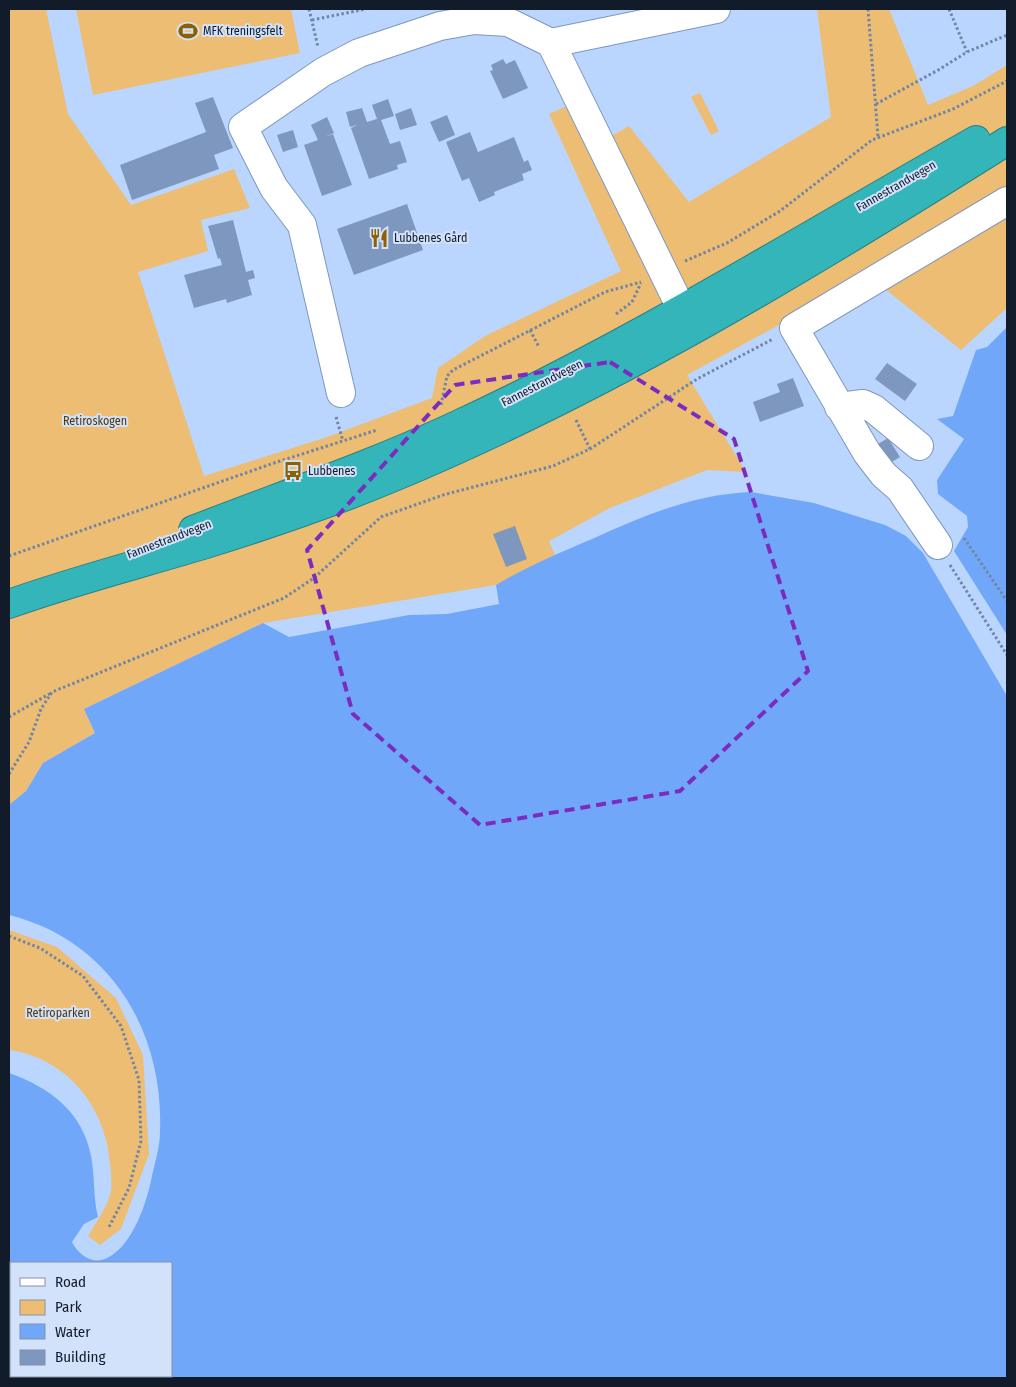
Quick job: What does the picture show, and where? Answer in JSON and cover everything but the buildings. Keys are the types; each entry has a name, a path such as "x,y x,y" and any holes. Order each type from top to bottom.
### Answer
{"highway":[{"name":"Fannestrandvegen","path":"9,604 50,589 207,544 295,515 479,441 559,402 688,318 1007,123"},
{"name":"Fannestrandvegen","path":"688,318 832,250 1007,141"}],"street":[{"path":"550,43 716,9"},
{"path":"342,393 302,225 274,188 243,128 323,72 359,54 440,26 474,20 508,22 550,43 688,318"},
{"path":"950,541 884,475 867,453 794,328 1007,201"},
{"path":"839,407 863,404 874,409 919,446"}],"path":[{"path":"309,9 323,72"},
{"path":"312,20 366,9"},
{"path":"868,9 878,137"},
{"path":"949,9 967,52"},
{"path":"876,104 967,52 1007,35"},
{"path":"686,261 727,243 780,211 836,170 862,146 878,137 953,109 1007,81"},
{"path":"441,405 447,376 454,370 605,292 648,279"},
{"path":"608,318 632,302 641,282"},
{"path":"9,717 52,692 284,598 314,578 381,517 442,495 553,466 590,449 697,379 794,328"},
{"path":"530,330 539,347"},
{"path":"433,409 449,402"},
{"path":"576,419 590,449"},
{"path":"9,556 218,482 385,427"},
{"path":"950,541 1007,601"},
{"path":"950,541 1007,655"},
{"path":"9,774 29,742 41,709 52,692"},
{"path":"9,936 40,948 83,976 121,1026 139,1080 141,1141 129,1188 108,1229"}],"highlighted area":[{"path":"610,362 734,439 808,671 680,791 480,825 353,714 307,550 455,385"}],"green space":[{"name":"Retiroskogen","path":"9,9 46,9 68,114 131,205 234,169 250,208 201,220 208,251 138,272 204,476 327,437 432,398 438,368 485,336 621,271 549,114 585,98 610,137 629,126 689,202 831,117 817,9 889,9 928,105 973,86 1007,65 1007,308 961,350 869,276 687,375 746,472 707,470 610,508 549,541 555,555 496,585 263,623 84,709 95,733 43,763 26,791 9,805"},
{"name":"MFK treningsfelt","path":"76,9 291,9 300,53 93,95"},
{"path":"700,93 719,131 711,135 691,97"},
{"name":"Retiroparken","path":"9,930 57,947 116,998 143,1055 149,1154 121,1229 100,1245 88,1236 105,1208 111,1191 107,1143 101,1123 92,1105 80,1089 49,1063 30,1055 9,1050"}],"water":[{"path":"1007,327 1007,635 954,551 968,527 967,516 938,494 937,480 964,439 937,419 953,416 976,350 987,347"},
{"path":"751,492 814,503 885,525 906,536 923,553 1007,696 1007,1378 9,1378 9,1073 38,1086 62,1103 72,1114 87,1140 91,1156 98,1217 84,1224 72,1242 79,1252 88,1258 103,1260 109,1257 118,1251 132,1233 147,1198 159,1143 159,1095 152,1059 141,1026 124,995 102,968 76,945 45,927 9,915 9,805 26,791 43,763 95,733 84,709 263,623 289,637 409,615 447,614 499,604 496,585 507,578 611,530 669,508 709,497"}],"place":[{"name":"MFK treningsfelt","path":"188,31"},
{"name":"Lubbenes Gård","path":"379,238"},
{"name":"Lubbenes","path":"293,471"}]}
